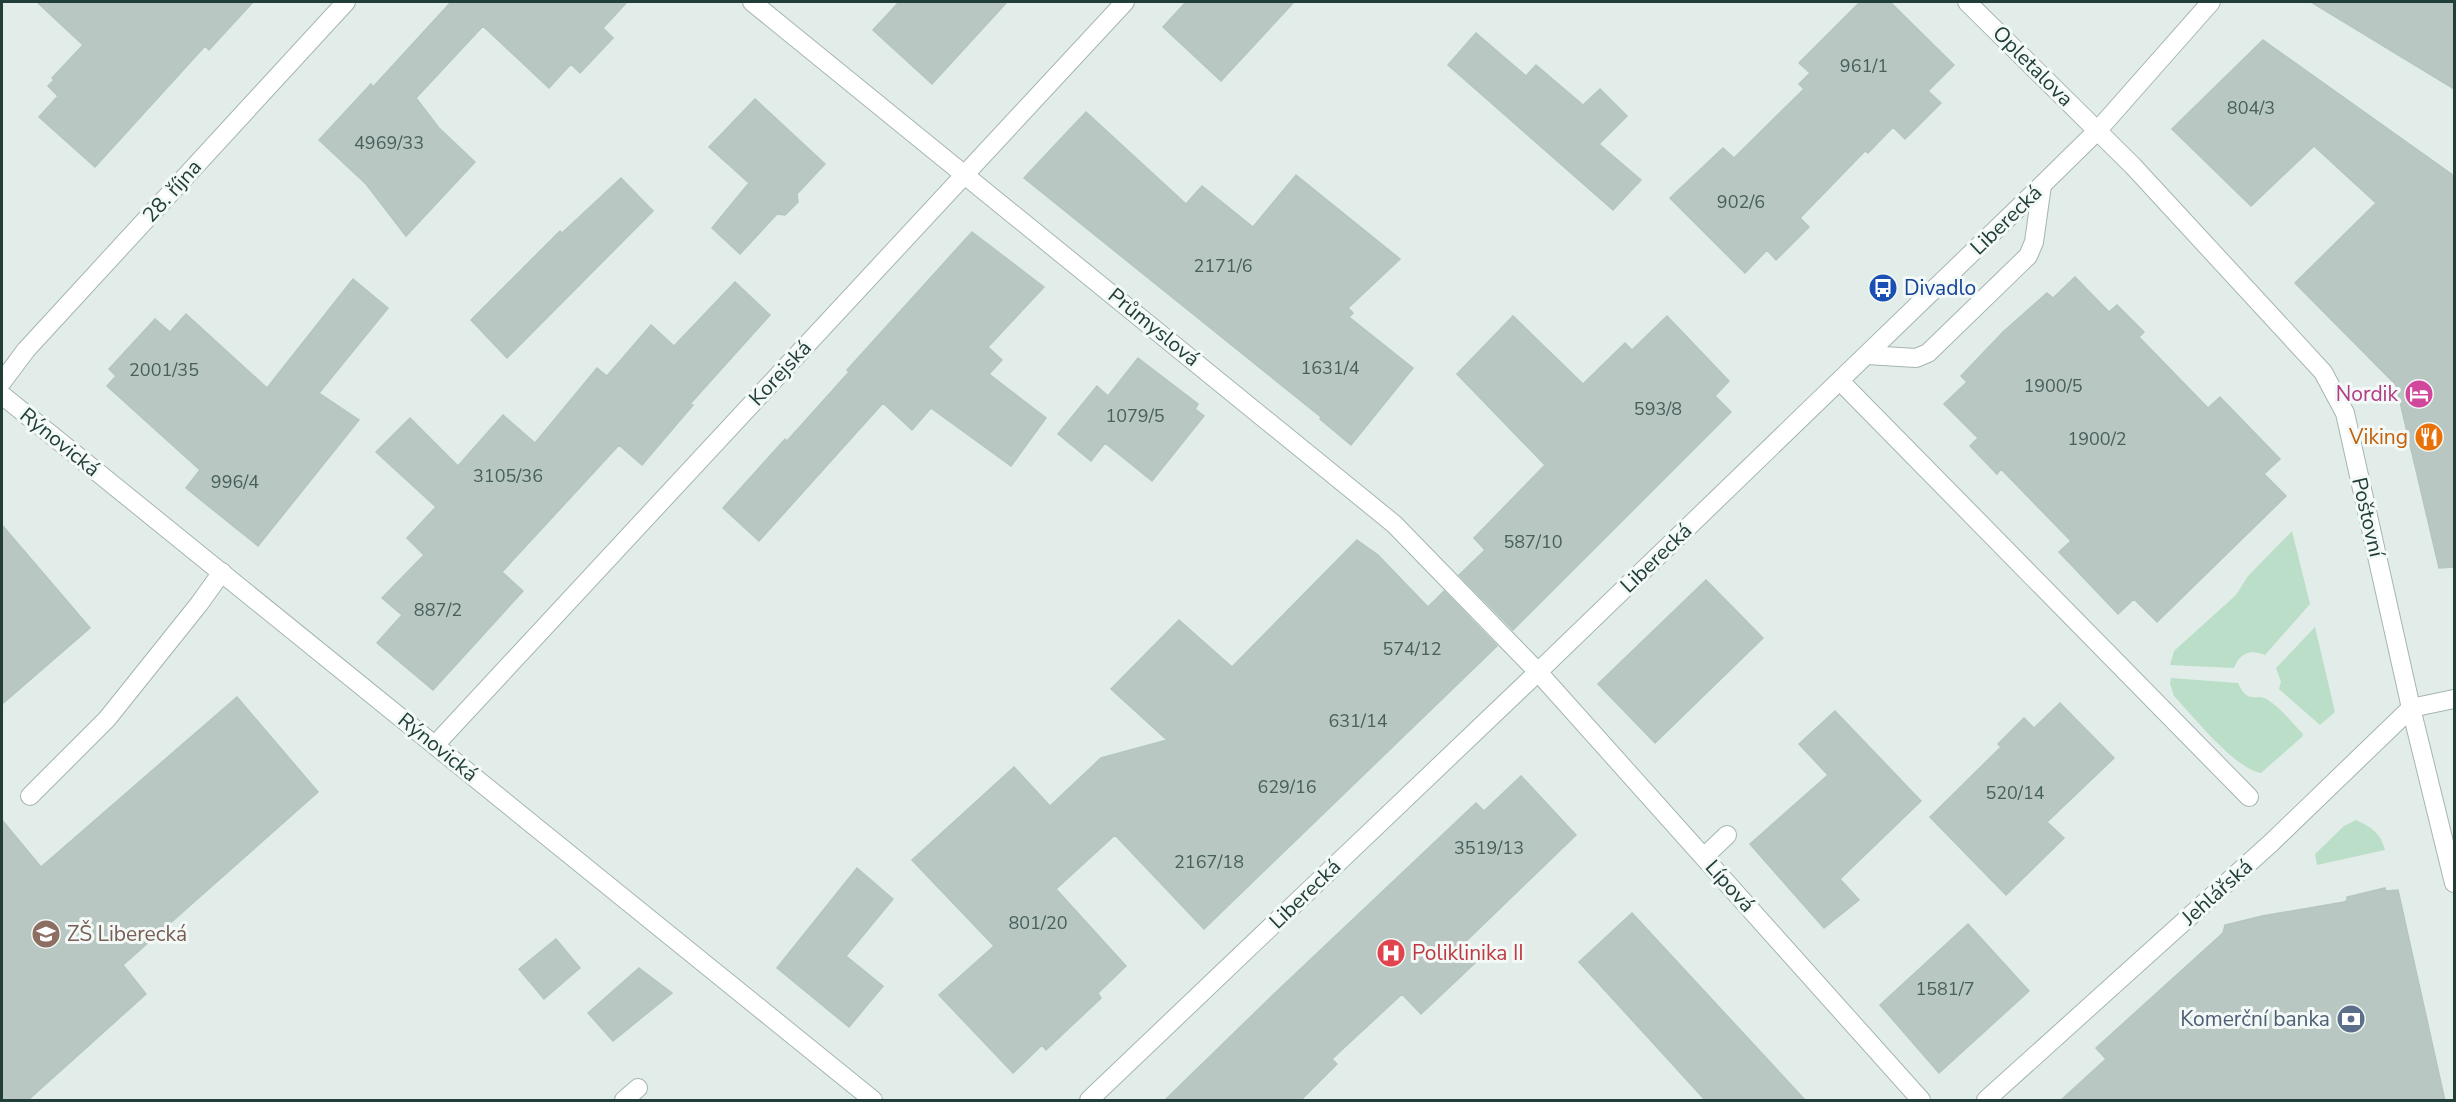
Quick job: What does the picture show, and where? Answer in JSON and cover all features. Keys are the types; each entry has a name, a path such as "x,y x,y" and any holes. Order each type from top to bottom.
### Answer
{"street":[{"name":"28. října","path":"2,382 26,350 346,2"},
{"name":"Průmyslová","path":"752,2 1394,524 1538,672"},
{"name":"Korejská","path":"435,745 1125,2"},
{"name":"Opletalova","path":"1967,2 2098,130"},
{"name":"Liberecká","path":"1089,1101 1538,672 2042,185 2098,130 2211,2"},
{"name":"Poštovní","path":"2098,130 2324,372 2345,413 2411,708 2454,883"},
{"path":"1867,355 1916,358 1928,353 1953,329 2028,256 2034,242 2042,185"},
{"path":"1840,381 2249,797"},
{"name":"Rýnovická","path":"2,396 873,1101"},
{"path":"30,796 107,719 222,572"},
{"name":"Lípová","path":"1538,672 1921,1101"},
{"path":"2411,708 2454,699"},
{"name":"Jehlářská","path":"1986,1101 2271,843 2411,708"},
{"path":"1704,857 1727,835"},
{"path":"624,1101 638,1088"}],"green space":[{"path":"2292,531 2310,604 2265,655 2255,652 2246,654 2239,659 2234,668 2170,665 2174,651 2236,595 2248,576"},
{"path":"2315,627 2335,712 2320,725 2279,689 2281,682 2276,668"},
{"path":"2171,678 2238,683 2245,694 2264,698 2277,707 2303,734 2302,737 2261,773 2250,769 2227,752 2174,696 2170,684"},
{"path":"2356,820 2375,832 2385,850 2317,865 2315,854 2344,826"}],"building":[{"path":"37,2 253,2 209,50 205,46 95,167 39,117 58,96 48,86 54,80 52,78 83,45"},
{"path":"451,2 627,2 603,28 613,38 580,73 571,64 549,88 483,26 416,98 439,128 475,162 406,236 366,184 319,140 371,84 373,87"},
{"path":"899,2 1007,2 932,84 873,30"},
{"path":"1186,2 1294,2 1221,81 1163,27"},
{"path":"1860,2 1890,2 1954,65 1928,91 1941,103 1905,139 1893,127 1868,153 1865,151 1800,218 1809,227 1776,260 1767,250 1745,273 1670,198 1723,148 1734,158 1804,89 1799,84 1810,73 1799,63"},
{"path":"2311,2 2454,2 2454,89"},
{"path":"1476,33 1526,76 1536,65 1583,105 1600,89 1627,116 1599,144 1641,180 1613,210 1448,65"},
{"path":"2263,40 2454,176 2454,567 2439,568 2396,385 2295,283 2376,203 2314,146 2251,206 2172,129"},
{"path":"755,99 825,164 797,194 798,202 785,215 777,214 740,254 712,228 749,183 709,147"},
{"path":"1086,112 1186,204 1202,186 1253,227 1296,175 1400,259 1348,308 1353,313 1349,317 1413,368 1351,445 1320,419 1321,417 1024,178"},
{"path":"621,178 653,211 507,358 471,320 560,231 562,233"},
{"path":"972,232 1044,287 988,347 1002,360 989,374 1046,418 1011,466 931,408 912,430 883,403 759,541 723,508 785,439 787,441 849,372 847,370"},
{"path":"2075,277 2109,312 2117,305 2144,332 2139,337 2208,408 2220,397 2280,459 2264,474 2286,496 2157,622 2134,599 2118,614 2059,552 2071,541 2001,469 1997,474 1970,446 1978,438 1944,404 1967,382 1961,376 2003,332 2047,293 2053,298"},
{"path":"353,279 388,308 319,393 359,420 258,546 186,488 200,470 107,386 116,376 109,369 155,319 170,332 186,314 267,388"},
{"path":"735,282 770,315 690,404 693,405 642,465 619,445 502,572 523,591 433,690 377,643 402,615 382,598 424,555 407,538 436,507 376,452 410,418 458,466 503,415 535,443 597,368 607,376 651,325 674,346"},
{"path":"1513,316 1583,384 1625,343 1632,350 1667,316 1729,381 1715,396 1731,412 1513,630 1459,575 1485,550 1474,538 1545,465 1457,374"},
{"path":"1138,358 1198,404 1195,409 1204,416 1152,481 1105,443 1091,461 1058,434 1097,386 1108,396"},
{"path":"2,525 90,628 2,704"},
{"path":"1357,540 1378,555 1428,607 1444,591 1497,646 1204,929 1115,835 1056,889 1126,966 1098,993 1101,998 1046,1050 1042,1045 1013,1073 939,995 994,946 912,860 1014,767 1050,806 1101,758 1167,740 1111,689 1179,620 1232,667"},
{"path":"1706,580 1763,638 1655,743 1598,684"},
{"path":"237,697 318,792 123,965 146,994 27,1101 2,1101 2,820 41,867"},
{"path":"2060,703 2114,758 2047,822 2064,838 2006,895 1930,817 2001,747 1998,744 2024,718 2034,728"},
{"path":"1835,711 1921,801 1840,879 1859,900 1824,928 1750,844 1828,775 1799,744"},
{"path":"1521,776 1576,835 1460,947 1475,963 1421,1014 1402,994 1332,1059 1337,1064 1300,1101 1164,1101 1476,803 1484,811"},
{"path":"857,868 893,899 846,956 883,986 849,1027 777,968"},
{"path":"2385,888 2386,891 2398,890 2445,1101 2060,1101 2106,1059 2096,1048 2223,933 2225,925 2262,916 2344,902 2347,897"},
{"path":"1632,913 1806,1101 1706,1101 1579,962"},
{"path":"1968,924 2029,991 1939,1073 1880,1005"},
{"path":"556,939 580,968 544,999 519,969"},
{"path":"639,968 672,993 613,1041 588,1013"}],"place":[{"name":"Divadlo","path":"1883,288"},
{"name":"Nordik","path":"2419,394"},
{"name":"Viking","path":"2429,437"},
{"name":"ZŠ Liberecká","path":"46,934"},
{"name":"Poliklinika II","path":"1391,953"},
{"name":"Komerční banka","path":"2351,1019"}]}
